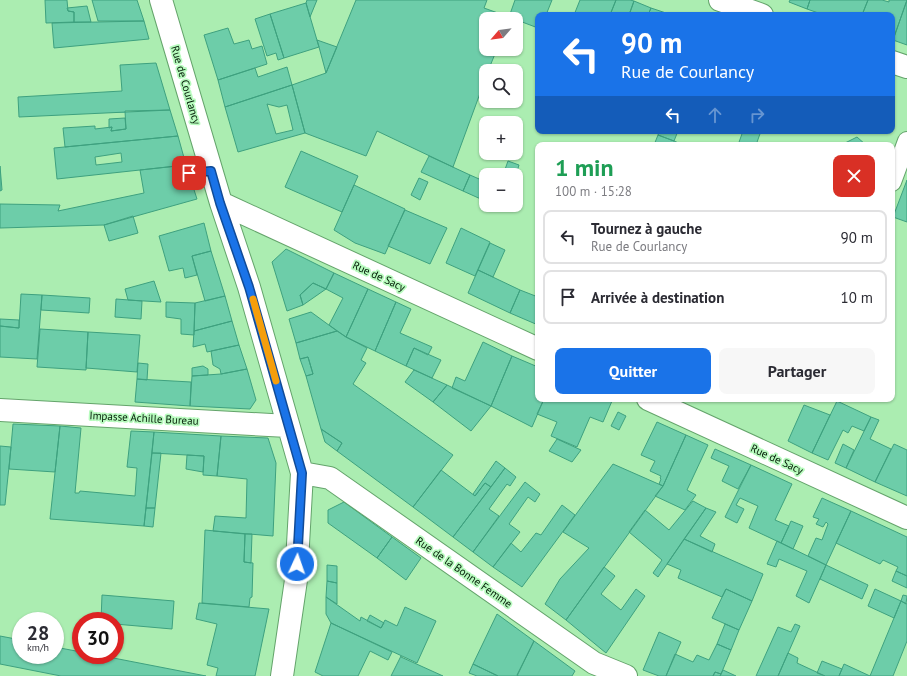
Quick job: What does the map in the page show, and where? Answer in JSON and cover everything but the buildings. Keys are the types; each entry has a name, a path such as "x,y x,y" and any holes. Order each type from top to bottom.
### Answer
{"street":[{"name":"Rue de Courlancy","path":"161,0 220,203 249,287 302,473 296,580 282,676"},
{"path":"720,0 754,12"},
{"path":"895,63 907,67"},
{"name":"Rue de Sacy","path":"220,203 535,348"},
{"name":"Rue de Sacy","path":"655,402 907,518"},
{"name":"Impasse Achille Bureau","path":"0,410 288,426"},
{"name":"Rue de la Bonne Femme","path":"302,473 330,478 594,663 626,676"}],"lane":[{"path":"895,174 907,141"},
{"path":"189,173 211,171"}],"slow traffic":[{"path":"253,299 276,381"}],"route":[{"path":"189,173 211,171 220,203 249,287 302,473 297,564"}]}
